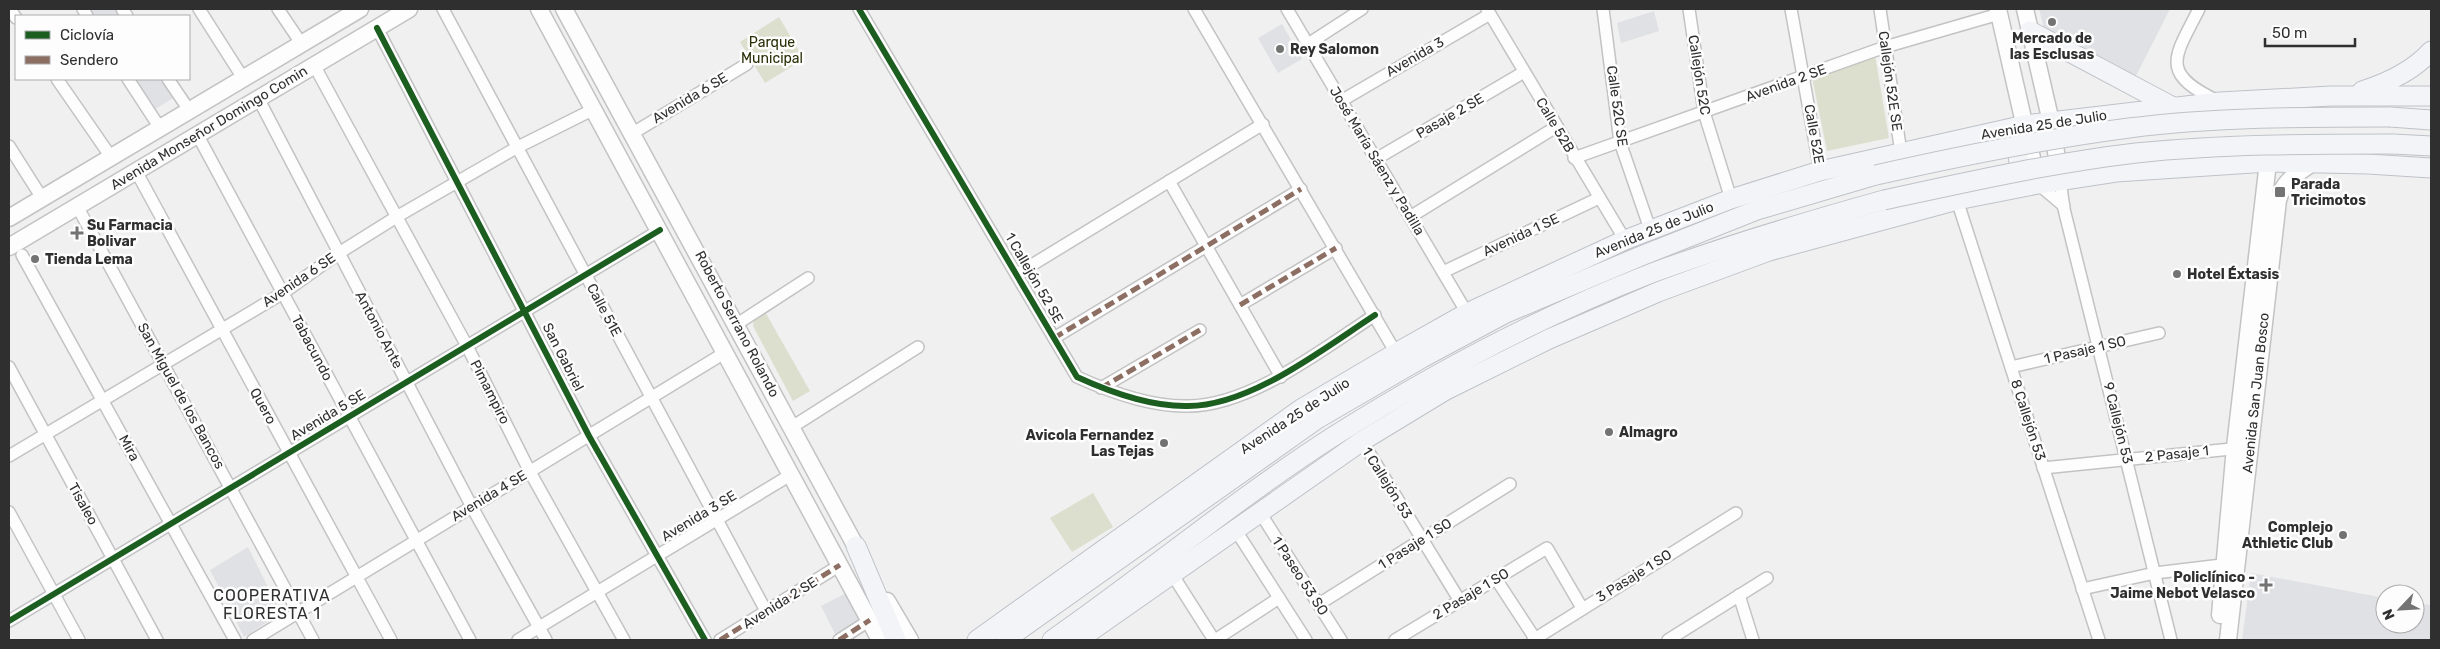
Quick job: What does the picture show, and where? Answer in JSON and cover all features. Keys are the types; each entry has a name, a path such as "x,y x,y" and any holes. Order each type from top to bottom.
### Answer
{"main road":[{"name":"Avenida Monseñor Domingo Comin","path":"9,218 360,9"},
{"name":"Avenida Monseñor Domingo Comin","path":"16,251 77,206 409,9"},
{"name":"Roberto Serrano Rolando","path":"539,9 592,110 660,230 792,474 880,640"},
{"name":"Roberto Serrano Rolando","path":"564,9 737,324 856,546 910,640"},
{"path":"2025,9 2051,122 2060,180"},
{"path":"1999,12 2038,184"},
{"path":"2030,30 2173,107"},
{"path":"2331,96 2358,92 2383,84 2407,71 2431,51"},
{"name":"Avenida 25 de Julio","path":"977,640 1300,409 1467,313 1650,229 1731,199 1820,171 2025,125 2220,102 2331,96 2431,96"},
{"name":"Avenida 25 de Julio","path":"1005,640 1316,419 1422,358 1506,314 1640,256 1757,210 1876,175 2003,147 2131,128 2261,118 2390,117 2431,120"},
{"path":"2082,118 2079,125 2077,149 2084,168 2090,176"},
{"path":"2004,130 2009,134 2018,158 2018,179 2013,189"},
{"path":"1052,640 1333,437 1436,376 1535,324 1650,274 1764,234 1884,200 2009,172 2136,153 2264,144 2393,144 2431,146"},
{"path":"2368,164 2431,155"},
{"path":"1078,640 1259,511 1362,441 1461,383 1549,339 1658,292 1769,252 1958,200 2060,180 2116,172 2268,162 2314,162 2431,168"},
{"name":"Avenida San Juan Bosco","path":"2218,640 2231,564 2263,274 2268,162"},
{"name":"Avenida San Juan Bosco","path":"2263,274 2281,188 2290,177 2314,162"},
{"path":"1506,314 1547,276"},
{"path":"856,546 896,640"},
{"name":"Avenida San Juan Bosco","path":"2227,594 2228,640"}],"street":[{"path":"199,9 243,78"},
{"path":"278,9 301,44"},
{"name":"Calle 51E","path":"443,9 766,611"},
{"name":"1 Callejón 52 SE","path":"859,9 1077,377 1101,388 1154,402 1188,406 1239,394 1281,377 1376,315"},
{"path":"1194,9 1376,315 1396,353"},
{"name":"José María Sáenz y Padilla","path":"1287,9 1467,313"},
{"path":"1308,44 1362,9"},
{"name":"Calle 52C SE","path":"1603,9 1620,142 1650,229"},
{"name":"Callejón 52C","path":"1689,9 1704,112 1731,199"},
{"name":"Calle 52E","path":"1791,9 1820,171"},
{"name":"Callejón 52E SE","path":"1880,9 1901,153"},
{"path":"2199,9 2180,44 2177,67 2187,84 2220,102"},
{"name":"Calle 52B","path":"1488,11 1574,158 1625,240"},
{"name":"Avenida 3","path":"1341,101 1488,11"},
{"name":"Avenida 2 SE","path":"1574,158 1885,47 1999,12"},
{"name":"San Gabriel","path":"377,28 589,436 705,640"},
{"name":"Avenida 6 SE","path":"633,133 747,64"},
{"name":"Pimampiro","path":"314,65 398,216 467,346 530,472 624,640"},
{"name":"Pasaje 2 SE","path":"1376,159 1524,72"},
{"path":"58,80 111,158"},
{"path":"129,80 160,128"},
{"path":"169,80 190,110"},
{"name":"Antonio Ante","path":"258,98 472,507 546,640"},
{"name":"Avenida 6 SE","path":"9,456 283,294 339,253 398,216 516,148 592,110"},
{"path":"1017,274 1263,124"},
{"path":"1410,217 1556,127"},
{"name":"Tabacundo","path":"197,134 470,640"},
{"path":"9,146 42,198"},
{"name":"Quero","path":"136,171 391,640"},
{"name":"9 Callejón 53","path":"2060,180 2064,206 2171,640"},
{"path":"1169,181 1281,377"},
{"path":"2038,184 2064,206"},
{"path":"1054,338 1300,188"},
{"name":"Avenida 1 SE","path":"1443,272 1599,198"},
{"name":"8 Callejón 53","path":"1958,200 2099,640"},
{"name":"San Miguel de los Bancos","path":"77,206 313,640"},
{"name":"Avenida 5 SE","path":"9,621 660,230"},
{"path":"1240,306 1336,248"},
{"name":"Mira","path":"16,251 103,401 234,640"},
{"path":"737,324 808,278"},
{"path":"1101,388 1200,330"},
{"name":"1 Pasaje 1 SO","path":"2011,367 2159,333"},
{"path":"792,427 918,347"},
{"name":"Avenida 4 SE","path":"253,640 726,352"},
{"name":"Tisaleo","path":"9,368 157,640"},
{"name":"1 Callejón 53","path":"1362,441 1460,601"},
{"name":"2 Pasaje 1","path":"2043,468 2243,448"},
{"name":"Avenida 3 SE","path":"518,640 792,474"},
{"name":"1 Pasaje 1 SO","path":"1319,604 1510,484"},
{"name":"1 Paseo 53 SO","path":"1259,511 1341,640"},
{"path":"9,512 79,640"},
{"name":"3 Pasaje 1 SO","path":"1535,640 1582,608 1736,513"},
{"path":"1235,529 1306,640"},
{"name":"2 Pasaje 1 SO","path":"1395,640 1547,548 1582,608"},
{"path":"2082,590 2155,573 2231,564"},
{"name":"Avenida 2 SE","path":"720,640 840,565"},
{"path":"1172,574 1215,640 1279,598"},
{"path":"1668,640 1767,578"},
{"path":"1496,579 1535,640"},
{"path":"1739,595 1753,640"},
{"path":"839,640 870,620"}],"shaded area":[{"path":"86,9 116,9 120,15 90,15"},
{"path":"2039,9 2170,9 2135,78 2045,33"},
{"path":"1654,11 1659,31 1621,43 1617,23"},
{"name":"Rey Salomon","path":"1282,24 1302,59 1278,73 1258,38"},
{"path":"132,80 161,80 173,98 151,112"},
{"path":"248,547 281,613 244,637 210,570"},
{"path":"2251,573 2375,596 2375,634 2425,634 2425,604 2431,605 2431,640 2242,640"},
{"path":"848,592 861,618 835,634 821,606"}],"green space":[{"name":"Parque Municipal","path":"779,17 804,59 765,83 740,42"},
{"path":"1875,55 1889,138 1827,151 1812,77"},
{"path":"764,310 810,391 793,401 753,326 754,319"},
{"path":"1093,493 1113,527 1072,552 1050,518"}],"marked path":[{"path":"1054,338 1301,189"},
{"path":"1240,305 1336,248"},
{"path":"1101,388 1200,330"},
{"path":"720,640 840,565"},
{"path":"839,640 870,620"}],"cycle path":[{"path":"859,9 1077,377 1131,398 1160,404 1188,406 1212,403 1237,396 1286,373 1375,315"},
{"path":"377,28 589,436 705,640"},
{"path":"9,621 660,230"}],"place":[{"name":"Mercado de las Esclusas","path":"2052,22"},
{"name":"Rey Salomon","path":"1280,49"},
{"name":"Parada Tricimotos","path":"2280,192"},
{"name":"Su Farmacia Bolivar","path":"77,233"},
{"name":"Tienda Lema","path":"35,259"},
{"name":"Hotel Éxtasis","path":"2177,274"},
{"name":"Almagro","path":"1609,432"},
{"name":"Avicola Fernandez Las Tejas","path":"1164,443"},
{"name":"Complejo Athletic Club","path":"2343,535"},
{"name":"Policlínico - Jaime Nebot Velasco","path":"2266,585"}],"district":[{"name":"COOPERATIVA FLORESTA 1","path":"272,604"}]}
